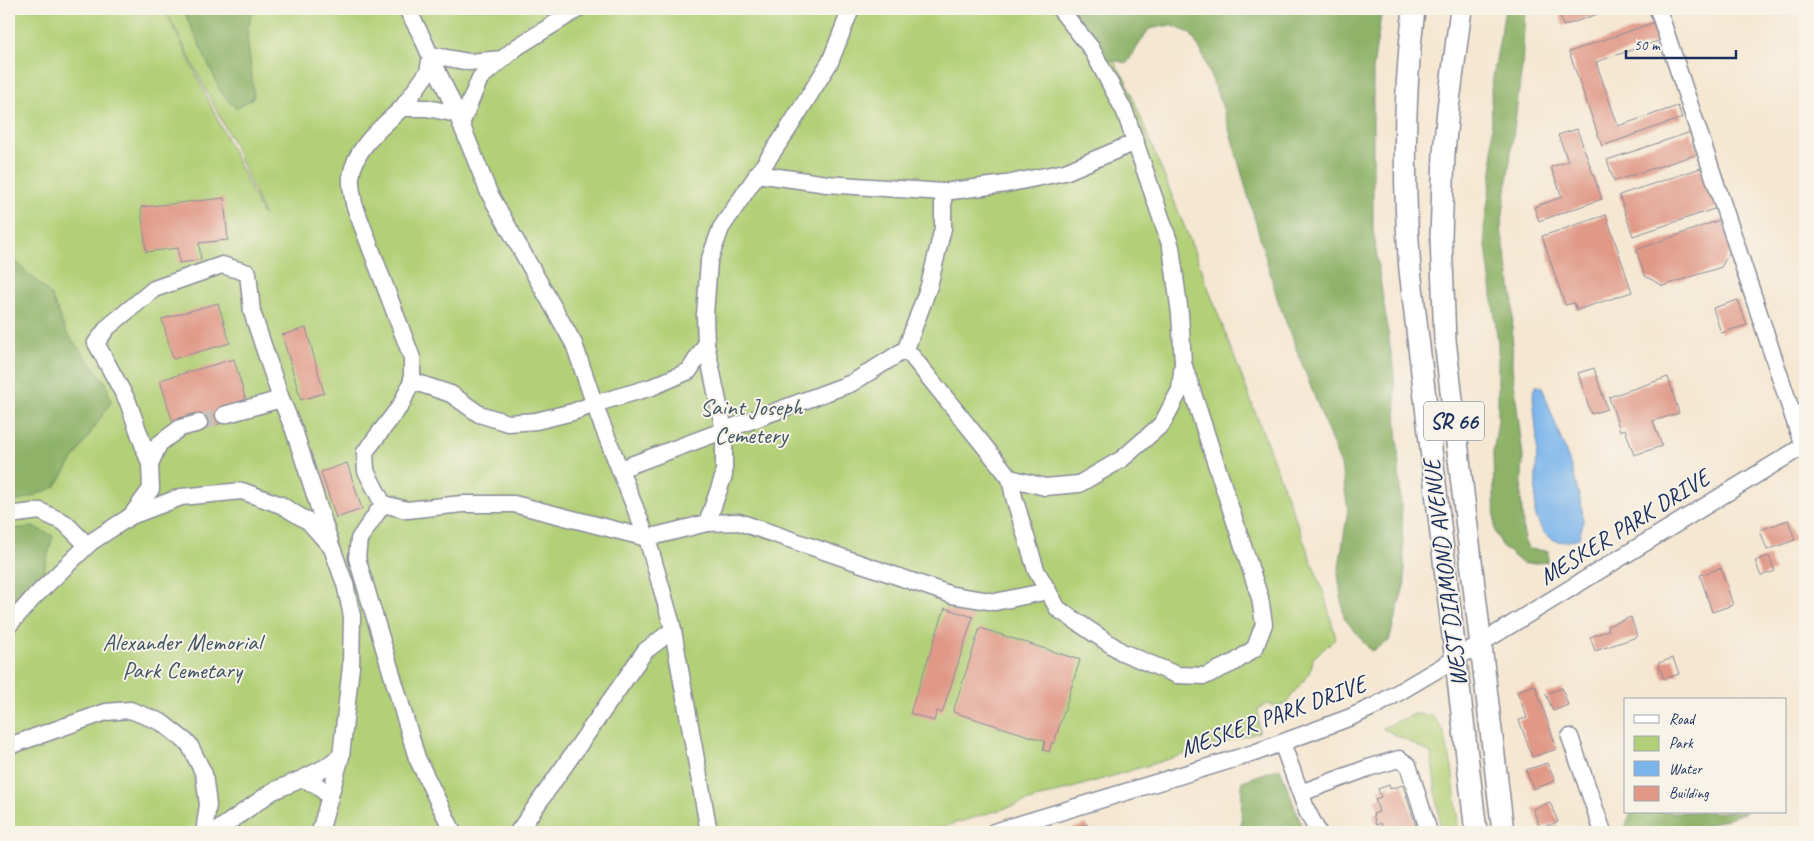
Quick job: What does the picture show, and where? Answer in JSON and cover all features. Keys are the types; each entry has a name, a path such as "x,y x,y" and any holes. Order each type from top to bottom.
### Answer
{"main road":[{"name":"WEST DIAMOND AVENUE","path":"1414,9 1406,88 1405,208 1410,270 1476,832"},
{"name":"WEST DIAMOND AVENUE","path":"1461,9 1455,46 1445,144 1441,237 1445,340 1503,832"}],"street":[{"path":"407,9 431,55 489,193 574,344 594,404 647,538 673,630 709,832"},
{"path":"459,119 480,78 517,47 578,9"},
{"path":"707,523 724,475 724,430 706,344 705,315 709,261 721,228 787,131 830,62 851,9"},
{"path":"1010,478 1045,487 1079,484 1122,459 1162,424 1180,390 1183,363 1180,314 1171,247 1136,142 1125,112 1091,48 1060,9"},
{"path":"1658,9 1804,445"},
{"path":"431,55 469,62 503,59"},
{"path":"431,55 428,72 402,108 373,136 357,156 351,178 354,204 412,358 412,381 401,404 365,452 366,471 383,504 407,510 462,504 514,504 647,538 707,523 739,522 952,595 995,602 1048,591"},
{"path":"402,108 427,108 459,119"},
{"path":"757,174 826,184 943,192 1006,184 1064,172 1136,142"},
{"path":"620,469 852,383 906,348 930,286 943,228 943,192"},
{"path":"132,516 151,488 150,464 128,402 96,342 108,327 154,289 222,265 248,273 252,312 281,399 294,430 345,584 352,616 351,666 341,756 320,832"},
{"path":"412,381 451,394 479,414 508,423 536,421 573,412 652,387 689,371 706,344"},
{"path":"906,348 1010,478 1036,570 1058,609 1122,652 1176,675 1205,676 1235,662 1255,648 1264,624 1260,598 1183,363"},
{"path":"224,415 281,399"},
{"path":"150,464 159,444 180,428 198,423"},
{"name":"MESKER PARK DRIVE","path":"994,832 1019,829 1282,743 1351,718 1377,705 1481,643 1804,445"},
{"path":"9,625 32,599 87,545 132,516 180,496 242,491 281,505 298,515 309,522 332,548"},
{"path":"298,515 317,500"},
{"path":"383,504 359,539 357,558 417,758 453,832"},
{"path":"9,515 40,511 65,523 87,545"},
{"path":"518,832 645,651 673,630"},
{"path":"9,746 106,712 130,710 161,722 188,744 204,774 208,805 204,832"},
{"path":"1570,737 1603,832"},
{"path":"1282,743 1307,812 1318,832"},
{"path":"214,832 273,790 324,768 341,756"},
{"path":"1300,794 1368,768 1399,759 1408,765 1429,832"},
{"path":"302,779 317,785 330,797"}],"green space":[{"name":"Saint Joseph Cemetery","path":"9,9 1082,9 1126,81 1193,248 1324,594 1336,638 1313,658 1309,672 1286,705 1275,706 1267,704 1258,709 1259,732 926,832 9,832","holes":["166,11 233,143 264,215"]},
{"path":"183,9 260,9 251,15 247,35 254,97 236,109 221,92"},
{"path":"1073,9 1382,9 1373,68 1373,230 1394,373 1405,582 1389,641 1371,651 1344,618 1338,574 1348,509 1341,466 1278,301 1224,111 1201,51 1190,33 1170,25 1149,29 1127,63 1105,59"},
{"path":"1505,9 1525,9 1522,67 1501,229 1513,299 1512,366 1523,457 1521,498 1524,540 1529,549 1548,551 1548,562 1523,564 1503,547 1495,532 1493,453 1498,421 1498,344 1484,229 1493,165 1491,89"},
{"path":"9,255 51,295 66,332 106,383 111,402 55,487 9,505"},
{"path":"33,527 53,536 42,577 9,614 9,532 12,529"},
{"path":"1415,714 1431,715 1443,729 1452,767 1459,832 1441,832 1431,753 1382,728"},
{"path":"1280,768 1304,832 1241,832 1242,781"},
{"path":"1630,814 1741,814 1688,832 1624,832"}],"water":[{"path":"1537,385 1542,387 1573,472 1582,508 1583,523 1579,538 1570,541 1556,541 1545,534 1535,513 1537,440 1533,395"}],"building":[{"path":"1558,9 1612,9 1563,26"},
{"path":"1655,22 1661,40 1596,62 1618,126 1678,106 1682,118 1602,146 1569,52"},
{"path":"1577,129 1602,199 1539,221 1534,207 1562,197 1551,167 1568,161 1558,135"},
{"path":"1691,132 1698,154 1614,181 1607,160"},
{"path":"1704,167 1717,208 1633,236 1619,195"},
{"path":"224,198 228,240 199,243 201,260 179,263 178,248 146,252 141,207"},
{"path":"1606,215 1632,292 1577,310 1574,303 1565,305 1542,236"},
{"path":"1722,219 1732,248 1721,267 1663,286 1645,276 1636,250"},
{"path":"1738,300 1747,325 1721,333 1713,308"},
{"path":"218,303 230,343 173,359 162,319"},
{"path":"306,328 324,393 301,400 282,335"},
{"path":"234,359 246,401 226,422 200,429 196,413 172,420 160,380"},
{"path":"1594,368 1607,409 1591,414 1578,373"},
{"path":"1668,377 1679,413 1653,421 1662,446 1634,455 1625,429 1620,431 1609,397"},
{"path":"347,463 362,509 336,518 321,472"},
{"path":"1788,520 1795,540 1767,550 1760,530"},
{"path":"1769,556 1775,571 1761,576 1755,561"},
{"path":"1721,568 1733,605 1712,612 1700,575"},
{"path":"945,608 973,617 942,713 937,711 934,721 910,713"},
{"path":"1631,617 1637,637 1595,651 1590,637 1609,630 1607,626"},
{"path":"980,628 1080,660 1054,743 1052,742 1049,752 1043,750 1045,741 953,712"},
{"path":"1673,658 1679,674 1664,679 1658,663"},
{"path":"1535,685 1557,749 1532,757 1519,720 1527,718 1517,691"},
{"path":"1562,688 1568,705 1553,711 1546,694"},
{"path":"1547,763 1555,781 1533,789 1526,770"},
{"path":"1389,785 1390,789 1403,785 1418,832 1384,832 1381,823 1376,825 1373,814 1379,812 1375,799 1381,797 1378,789"},
{"path":"1550,802 1558,822 1540,828 1533,809"},
{"path":"1087,824 1089,832 1061,832"},
{"path":"1556,826 1558,832 1539,832"}],"tunnel":[{"path":"199,423 224,415"}],"park label":[{"name":"Alexander Memorial Park Cemetary","path":"182,656"}]}
